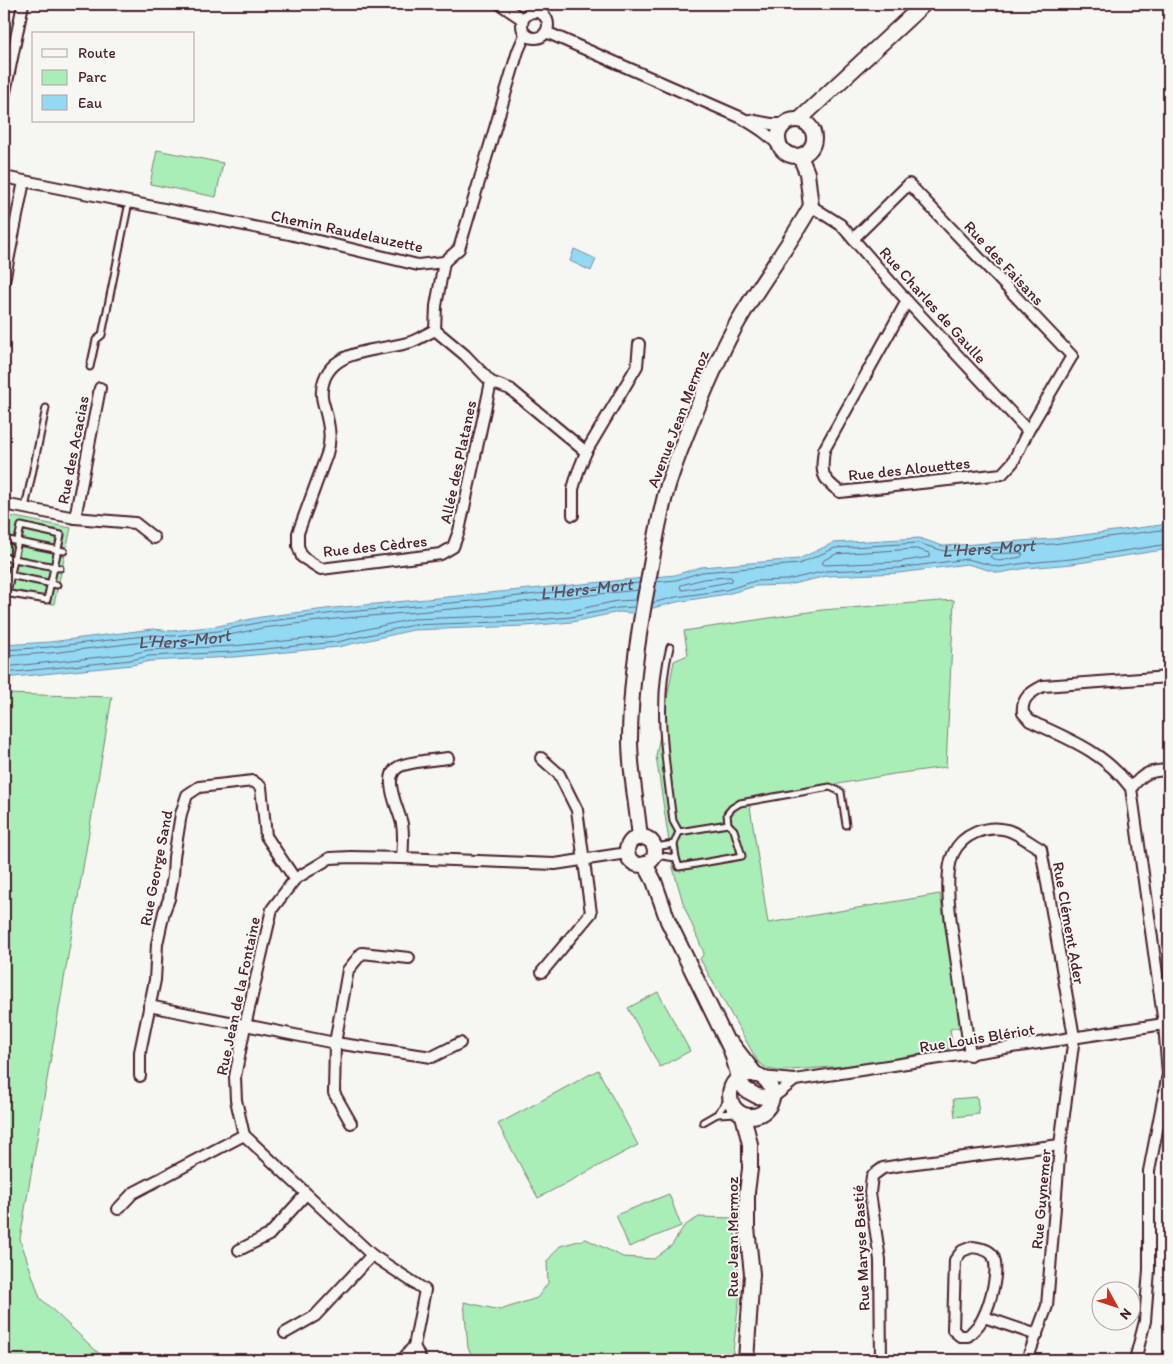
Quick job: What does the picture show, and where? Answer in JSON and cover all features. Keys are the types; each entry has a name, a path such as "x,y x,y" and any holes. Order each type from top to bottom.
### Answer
{"street":[{"path":"4,97 22,4"},
{"path":"500,4 522,19"},
{"path":"782,150 778,143 780,129 792,122 924,4"},
{"path":"543,8 548,22 546,32 536,38 525,34 521,26 522,19 527,14 543,8"},
{"path":"546,32 742,118 767,134 775,140 782,150 793,156 800,156 811,149 814,138 810,126 792,122 770,124 742,118"},
{"name":"Chemin Raudelauzette","path":"4,177 289,234 418,265 444,262 459,249 515,58 525,34"},
{"path":"800,156 807,173 811,206"},
{"path":"4,281 24,181"},
{"name":"Rue des Faisans","path":"853,239 909,184 1072,356 1028,431"},
{"name":"Rue Charles de Gaulle","path":"811,206 840,225 907,301 1028,431"},
{"name":"Avenue Jean Mermoz","path":"640,838 632,776 630,740 631,693 637,643 656,538 669,481 725,347 756,293 811,206"},
{"path":"444,262 436,306 435,330 465,355 491,382 510,389 586,452"},
{"name":"Rue des Alouettes","path":"907,301 824,450 822,469 827,483 840,492 1002,474 1013,462 1028,431"},
{"name":"Rue des Cèdres","path":"435,330 412,341 342,357 330,367 323,381 321,394 331,441 328,454 298,533 298,546 302,557 321,569 441,554 453,547"},
{"path":"573,515 573,489 586,452 637,366 639,344"},
{"name":"Allée des Platanes","path":"453,547 459,531 491,382"},
{"name":"Rue des Acacias","path":"75,518 100,388"},
{"name":"Rue des Acacias","path":"4,504 75,518 135,523 154,538"},
{"path":"1135,1360 1145,1321 1148,1278 1149,1171 1168,1074 1164,1024 1131,788 1121,774 1087,747 1030,721 1022,714 1023,702 1029,693 1043,686 1169,677"},
{"path":"402,858 404,837 402,822 391,788 393,774 400,765 448,758"},
{"path":"541,758 559,774 577,810 591,913 542,972"},
{"path":"1131,788 1150,771 1169,770"},
{"name":"Rue George Sand","path":"140,1076 140,1052 155,980 157,944 169,899 179,823 187,795 199,787 253,781 260,787 266,836 295,879"},
{"name":"Rue Clément Ader","path":"970,1055 949,908 949,867 957,846 966,836 981,830 1008,830 1041,849 1074,1037"},
{"path":"652,855 638,864 632,861 627,853 634,839 649,839 652,855 654,881 668,921 725,1036 731,1050 738,1078 746,1090 757,1096 772,1098 770,1086 758,1076 725,1036"},
{"name":"Rue Jean de la Fontaine","path":"244,1135 236,1100 235,1077 245,1026 272,909 295,879 330,858 402,858 555,864 627,853"},
{"path":"351,1123 334,1093 335,1043 348,970 362,953 409,958"},
{"path":"149,1006 335,1043 432,1057 460,1043"},
{"name":"Rue Louis Blériot","path":"758,1076 795,1080 970,1055 1164,1024"},
{"name":"Rue Guynemer","path":"1027,1360 1047,1306 1060,1145 1074,1037"},
{"path":"730,1097 731,1088 738,1078 746,1075 758,1076"},
{"name":"Rue Louis Blériot","path":"772,1098 795,1080"},
{"name":"Rue Jean Mermoz","path":"730,1097 732,1106 741,1114 750,1144"},
{"name":"Rue Jean Mermoz","path":"746,1360 752,1274 747,1228 750,1144 756,1123 770,1104 772,1098"},
{"path":"741,1114 750,1117 762,1114"},
{"path":"118,1209 133,1193 244,1135 372,1255 425,1290 414,1346 402,1360"},
{"name":"Rue Maryse Bastié","path":"881,1360 880,1260 870,1192 872,1176 882,1168 1060,1145"},
{"path":"239,1250 269,1235 306,1194"},
{"path":"972,1247 984,1249 992,1255 996,1266 994,1284 984,1317 978,1327 968,1336 960,1336 952,1330 955,1260 962,1251 972,1247"},
{"path":"285,1333 315,1316 372,1255"},
{"path":"984,1317 1037,1335"},
{"path":"414,1346 421,1360"}],"lane":[{"path":"90,367 96,340 102,335 130,202"},
{"path":"25,508 46,408"},
{"path":"21,526 61,535 61,551 54,585 47,600 5,593 21,526"},
{"path":"4,539 61,551"},
{"path":"4,557 57,567"},
{"path":"4,574 54,585"},
{"path":"670,647 664,668 662,728 673,821 679,832"},
{"path":"679,832 674,844 679,867 742,856 734,830 728,824 727,814 732,808 740,803 830,787 841,792 846,825"},
{"path":"679,832 728,824"},
{"path":"652,855 674,844"},
{"path":"652,855 676,858"},
{"path":"703,1122 717,1114 730,1097"},
{"path":"717,1114 741,1114"}],"green space":[{"path":"157,150 223,163 216,197 150,184"},
{"path":"4,515 71,528 54,604 4,596"},
{"path":"954,600 946,767 894,774 749,800 768,923 940,894 961,1027 950,1029 953,1048 858,1065 778,1071 768,1069 758,1062 700,959 704,953 684,906 673,868 656,756 674,661 688,655 684,631 822,610"},
{"path":"4,694 112,697 20,1239 40,1298 106,1360 4,1360"},
{"path":"658,992 690,1051 660,1067 628,1008"},
{"path":"598,1070 638,1145 538,1198 498,1124"},
{"path":"977,1097 979,1114 955,1117 953,1099"},
{"path":"669,1194 681,1226 629,1247 616,1215"},
{"path":"699,1217 734,1218 740,1292 732,1360 474,1360 468,1348 464,1302 500,1310 537,1298 548,1283 547,1261 560,1246 586,1239 623,1257 654,1259 672,1245 684,1226"}],"water":[{"path":"574,249 596,259 591,271 570,261"},
{"name":"L'Hers-Mort","path":"1169,524 1169,549 1072,564 1027,568 999,573 967,564 899,573 827,576 788,585 756,586 727,594 677,602 633,613 619,612 572,622 526,626 413,630 338,647 234,657 150,661 132,665 4,678 4,645 50,642 153,629 172,631 218,626 261,617 334,608 675,575 701,567 799,559 833,543 919,538 943,546 1052,539"}]}
